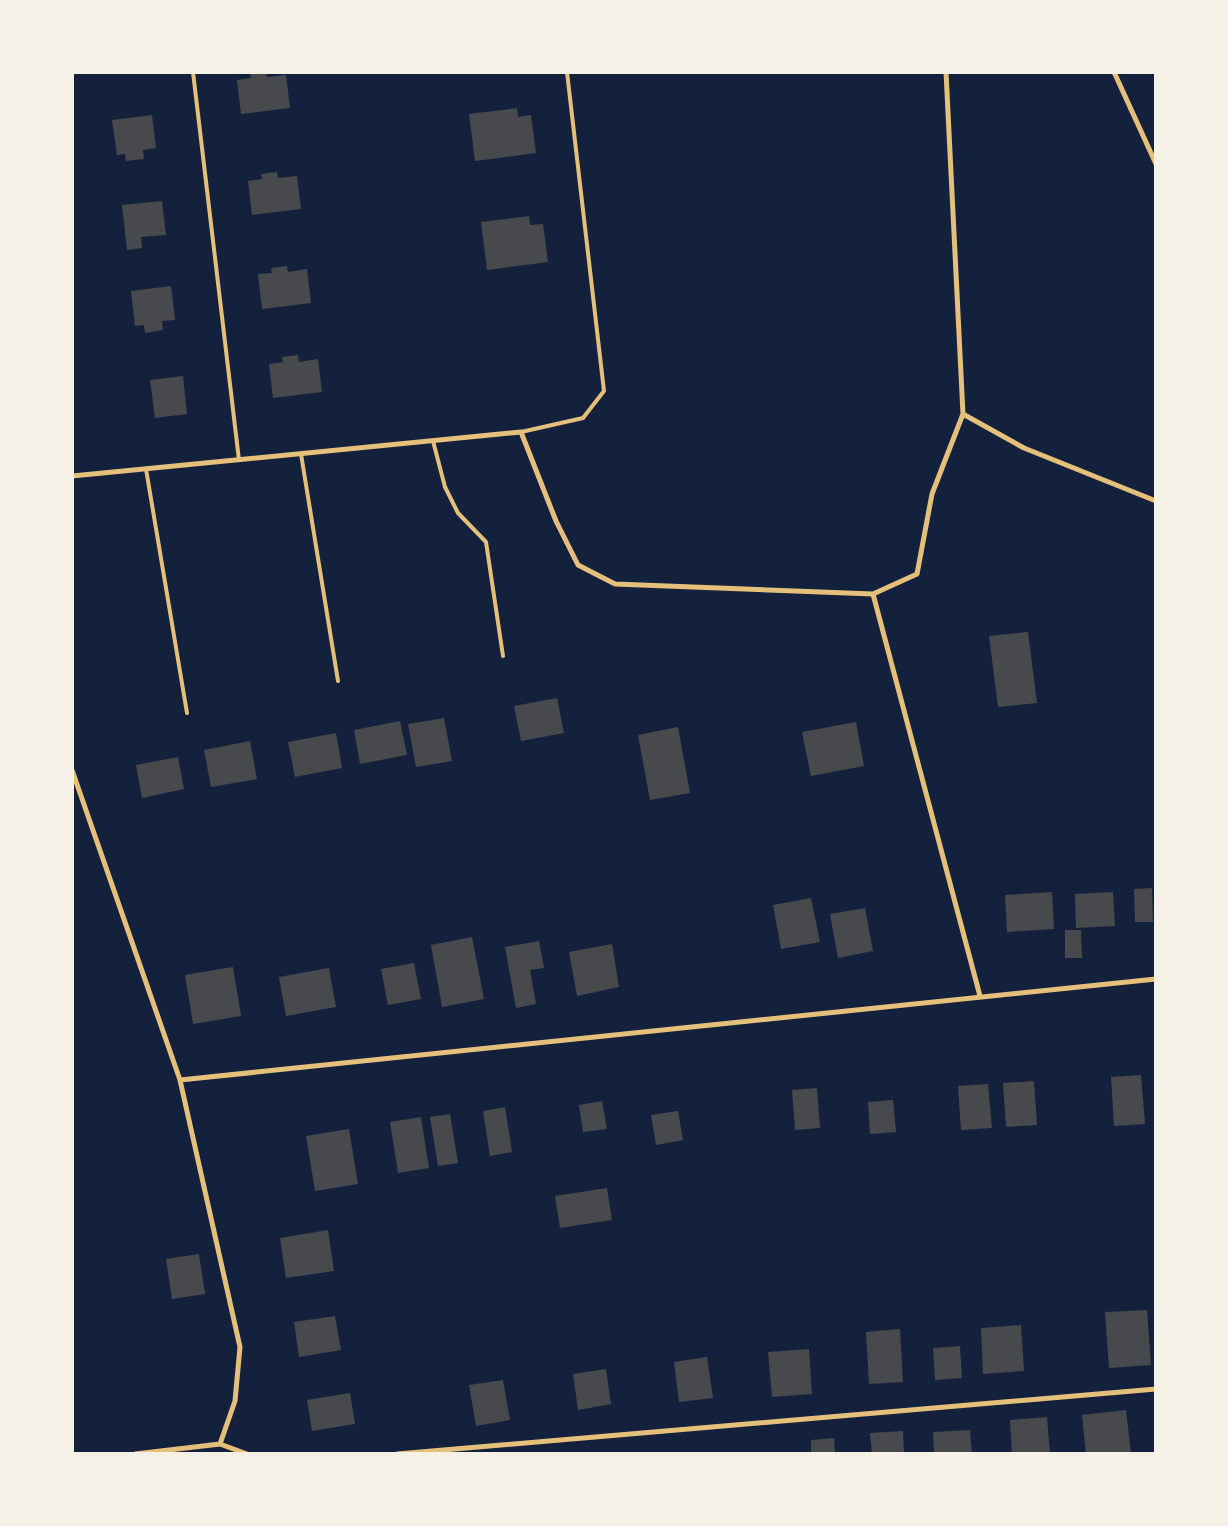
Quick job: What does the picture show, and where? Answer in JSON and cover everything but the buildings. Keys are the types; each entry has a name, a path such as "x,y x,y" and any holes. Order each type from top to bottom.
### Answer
{"street":[{"path":"72,476 521,432 556,521 578,565 614,584 873,594 917,574 932,494 963,414 946,72"},
{"path":"1114,72 1156,164"},
{"path":"963,414 1024,448 1156,502"},
{"path":"873,594 980,996"},
{"path":"72,770 180,1080 240,1347 235,1401 220,1444"},
{"path":"180,1080 1156,979"},
{"path":"397,1454 1156,1389"},
{"path":"135,1454 220,1444 247,1454"}],"lane":[{"path":"193,72 239,461"},
{"path":"521,432 582,418 604,392 567,72"},
{"path":"433,441 445,487 458,513 486,542 503,656"},
{"path":"301,454 338,681"},
{"path":"146,469 187,713"}]}
